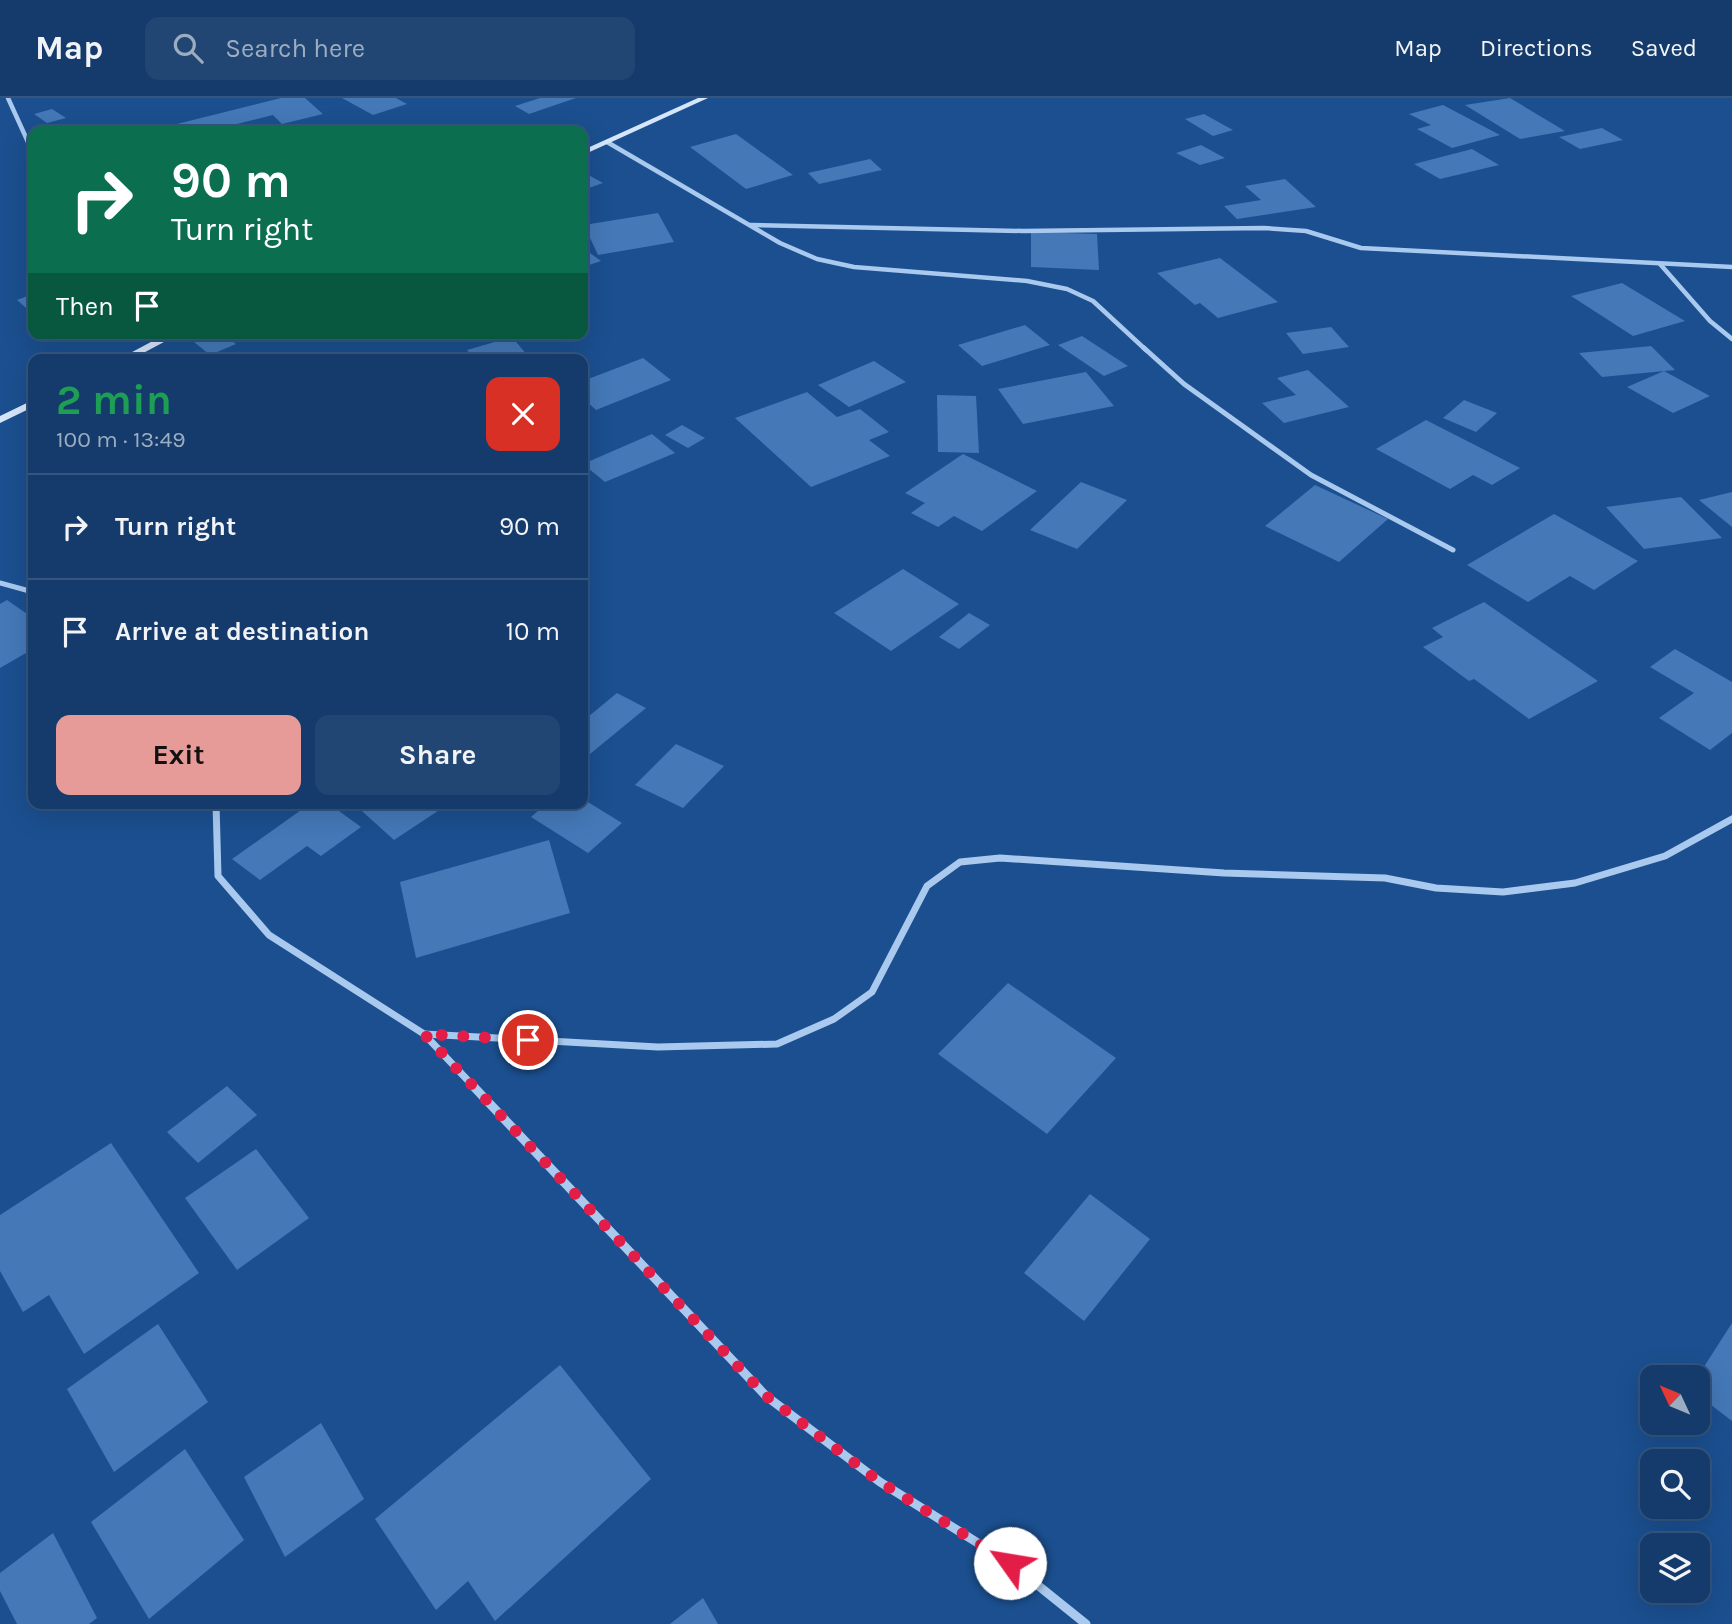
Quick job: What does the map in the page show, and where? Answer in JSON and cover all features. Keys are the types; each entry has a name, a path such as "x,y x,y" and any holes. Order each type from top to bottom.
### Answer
{"street":[{"path":"8,98 28,142"},
{"path":"588,151 704,98"},
{"path":"607,142 780,243 817,259 854,267 1027,281 1075,293 1093,301 1184,384 1311,475 1453,550"},
{"path":"750,225 1023,232 1265,228 1306,231 1361,248 1732,267"},
{"path":"1660,264 1710,321 1732,339"},
{"path":"134,354 162,340"},
{"path":"0,420 28,406"},
{"path":"0,583 28,591"},
{"path":"216,809 218,876 269,934 424,1034 766,1396 880,1482 1010,1563 1086,1624"},
{"path":"424,1034 658,1047 777,1044 834,1019 872,992 927,887 960,862 1000,858 1224,873 1385,878 1436,888 1503,892 1575,883 1665,856 1732,818"}],"building":[{"path":"281,98 305,98 323,114 282,124 273,115 228,126 169,126"},
{"path":"342,98 396,98 407,104 373,115"},
{"path":"540,98 576,98 529,114 515,106"},
{"path":"1510,98 1565,131 1520,139 1465,105"},
{"path":"1443,105 1500,135 1452,148 1417,129 1431,125 1409,114"},
{"path":"52,109 66,118 47,123 34,114"},
{"path":"1204,114 1233,130 1213,136 1185,119"},
{"path":"1602,128 1623,140 1580,149 1559,137"},
{"path":"736,134 793,175 746,189 690,147"},
{"path":"1201,145 1225,158 1200,165 1176,153"},
{"path":"1472,149 1499,165 1440,179 1414,164"},
{"path":"870,159 882,170 819,184 808,173"},
{"path":"588,175 603,183 588,188"},
{"path":"1285,179 1316,207 1237,219 1224,206 1261,200 1245,186"},
{"path":"658,213 674,242 598,255 588,234 588,224"},
{"path":"1031,232 1097,234 1099,270 1031,267"},
{"path":"588,252 601,261 588,265"},
{"path":"1220,258 1278,302 1218,318 1200,303 1195,305 1157,273"},
{"path":"1622,283 1685,321 1633,336 1571,296"},
{"path":"28,296 28,310 17,300"},
{"path":"1025,325 1050,345 982,366 958,345"},
{"path":"1331,327 1349,347 1303,354 1286,333"},
{"path":"1082,336 1128,366 1104,376 1058,345"},
{"path":"191,340 231,340 236,344 212,354"},
{"path":"502,340 515,340 526,354 470,354 467,350"},
{"path":"1651,346 1675,370 1602,377 1579,353"},
{"path":"643,358 671,380 596,410 588,403 588,379"},
{"path":"874,361 906,382 849,407 818,385"},
{"path":"1308,370 1349,407 1284,423 1262,403 1296,395 1277,378"},
{"path":"1664,371 1710,396 1673,413 1627,387"},
{"path":"1086,372 1114,406 1023,424 998,389"},
{"path":"807,392 837,417 860,409 889,432 869,440 890,456 811,487 735,418"},
{"path":"937,395 976,396 979,453 938,452"},
{"path":"1464,400 1497,413 1476,432 1443,418"},
{"path":"1426,420 1520,468 1492,485 1473,475 1450,489 1376,449"},
{"path":"682,425 705,438 688,448 665,435"},
{"path":"652,434 675,453 605,482 588,468 588,462"},
{"path":"963,454 1037,491 982,531 954,516 938,527 911,513 925,503 905,493"},
{"path":"1081,482 1127,500 1077,549 1030,530"},
{"path":"1315,485 1388,519 1339,562 1265,526"},
{"path":"1732,492 1732,527 1699,500"},
{"path":"1681,497 1722,538 1644,549 1606,507"},
{"path":"1554,514 1638,561 1594,590 1570,576 1528,602 1467,565"},
{"path":"903,569 959,604 891,651 834,613"},
{"path":"7,600 28,615 28,652 0,668 0,604"},
{"path":"1484,602 1598,681 1529,719 1474,679 1469,681 1423,647 1443,637 1432,628"},
{"path":"969,613 990,625 959,649 939,637"},
{"path":"1675,649 1732,682 1732,733 1710,750 1659,718 1694,693 1650,667"},
{"path":"617,693 646,708 590,754 588,717"},
{"path":"676,744 724,766 683,808 635,785"},
{"path":"588,802 622,823 588,853 531,817 540,809 588,809"},
{"path":"303,809 336,809 361,827 321,856 307,846 260,880 232,859"},
{"path":"360,809 441,809 394,840"},
{"path":"549,840 570,913 416,958 400,882"},
{"path":"1008,983 1116,1058 1047,1134 938,1054"},
{"path":"227,1086 257,1115 198,1163 167,1132"},
{"path":"111,1143 199,1273 84,1354 49,1295 23,1312 0,1271 0,1215"},
{"path":"256,1149 309,1218 237,1270 185,1198"},
{"path":"1090,1194 1150,1239 1084,1321 1024,1273"},
{"path":"1732,1323 1732,1421 1710,1404 1710,1365 1705,1365"},
{"path":"158,1324 208,1402 114,1472 67,1389"},
{"path":"560,1365 651,1479 495,1621 468,1581 436,1610 375,1519"},
{"path":"321,1423 364,1499 285,1557 244,1477"},
{"path":"185,1449 244,1540 149,1619 91,1522"},
{"path":"53,1533 97,1618 89,1624 17,1624 0,1591 0,1573"},
{"path":"703,1598 718,1624 670,1624"}],"route":[{"path":"528,1040 424,1034 766,1396 880,1482 1010,1563"}]}
